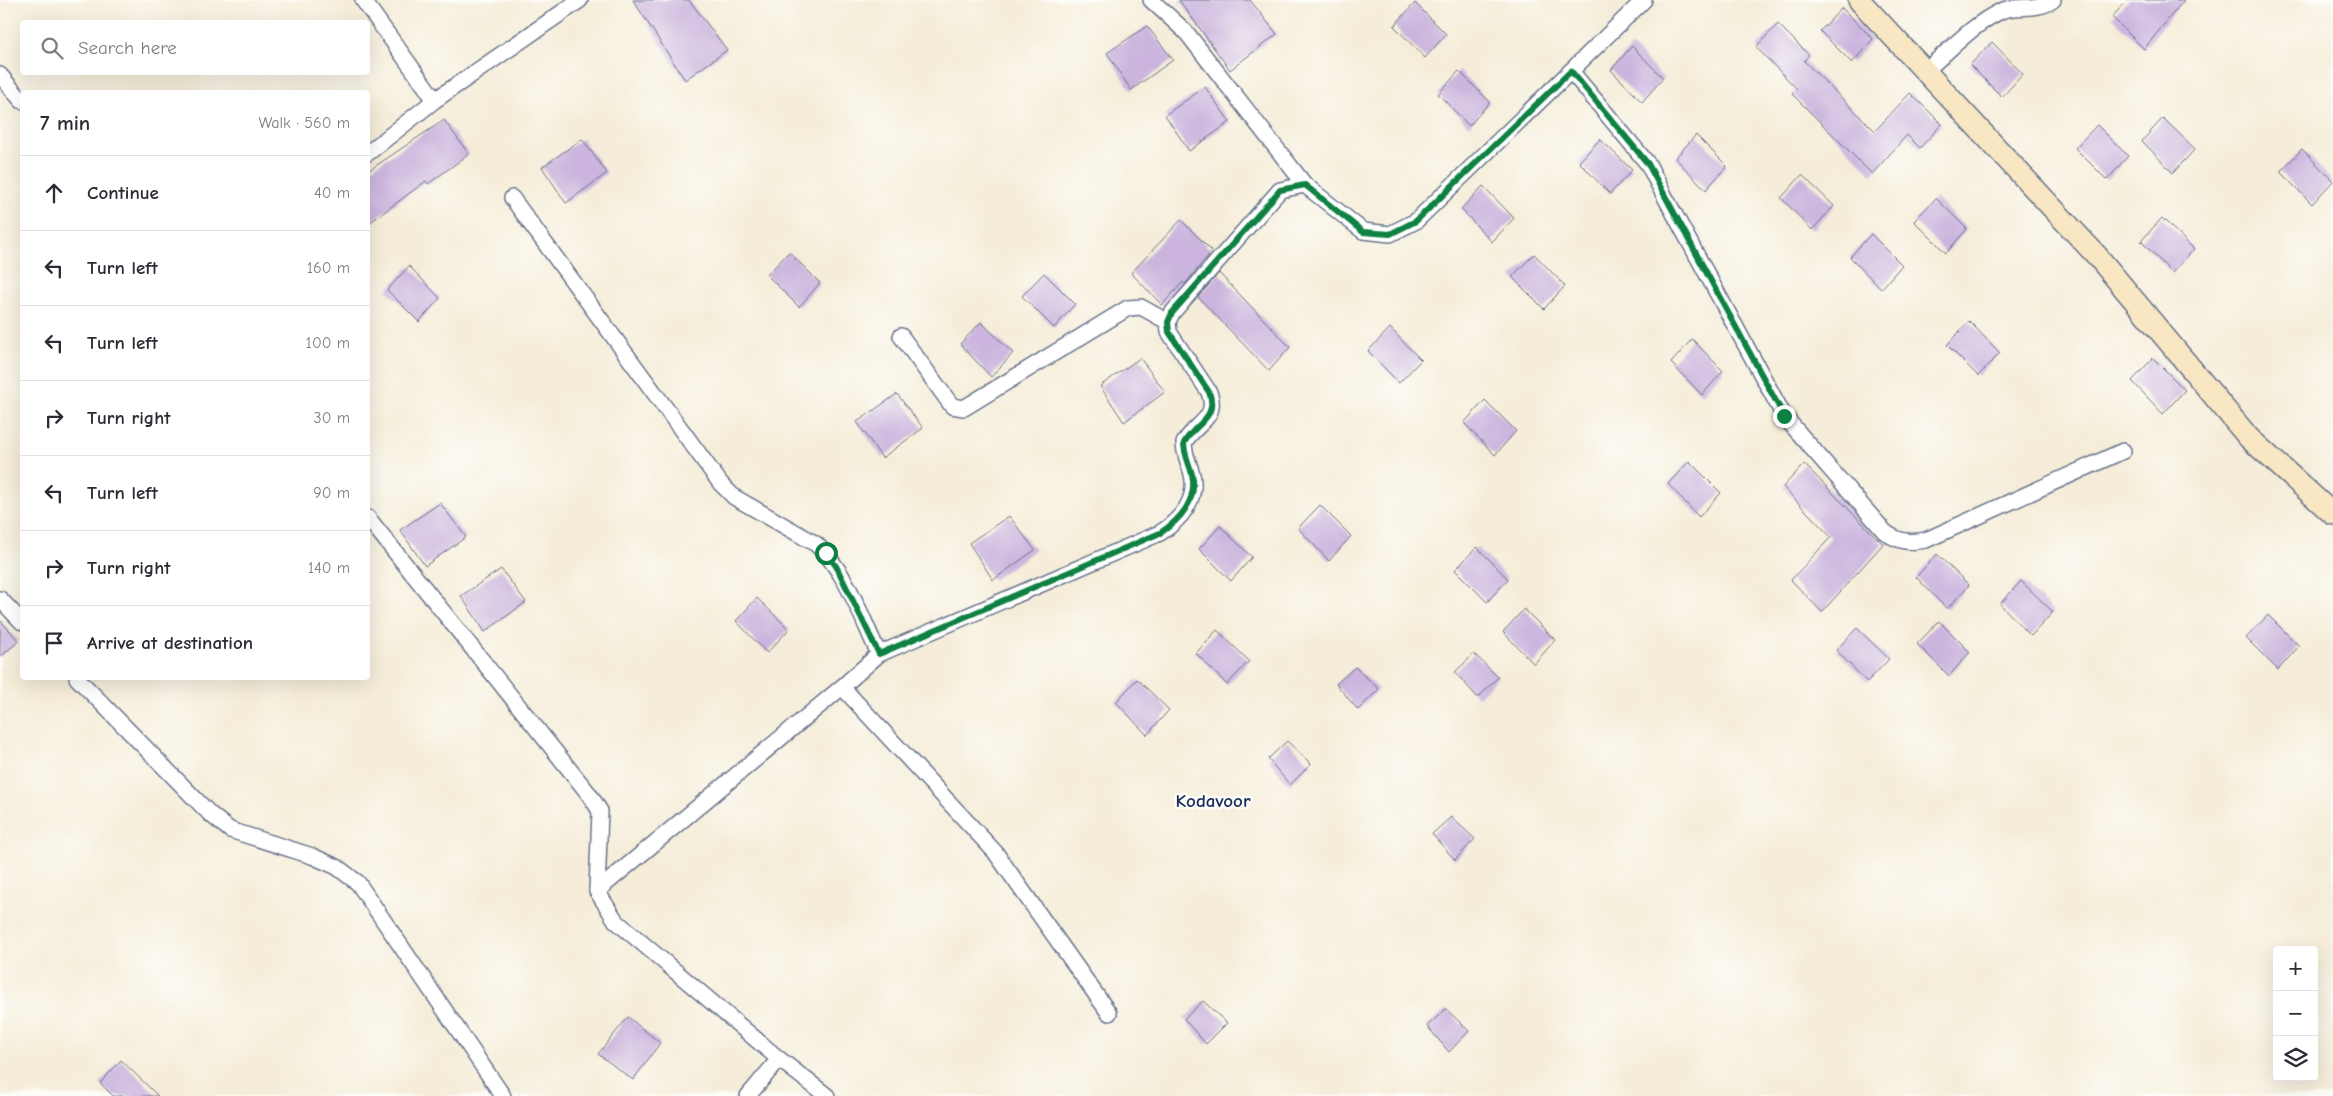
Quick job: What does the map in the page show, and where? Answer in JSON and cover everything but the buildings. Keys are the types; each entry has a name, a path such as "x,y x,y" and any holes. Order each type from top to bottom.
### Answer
{"street":[{"path":"363,0 435,100"},
{"path":"370,152 435,100 580,0"},
{"path":"1151,0 1186,32 1305,185 1363,232 1390,234 1416,221 1644,0"},
{"path":"1859,0 2098,257 2249,438 2333,514"},
{"path":"1925,71 1984,21 2003,10 2032,8 2053,0"},
{"path":"1571,71 1648,164 1657,178 1784,416 1885,532 1894,539 1910,543 1926,540 2123,451"},
{"path":"0,75 20,99"},
{"path":"597,891 879,654 1151,537 1174,525 1187,508 1192,497 1193,476 1184,443 1212,412 1212,400 1209,392 1169,332 1168,322 1172,313 1280,190 1305,185"},
{"path":"512,198 721,484 734,496 816,544 826,553 836,566 879,654"},
{"path":"901,336 952,406 964,408 1128,308 1141,307 1168,322"},
{"path":"370,520 589,794 600,811 601,841 596,877 597,891 616,921 779,1059 827,1096"},
{"path":"0,598 20,620"},
{"path":"79,680 210,814 230,830 312,856 337,867 358,884 503,1096"},
{"path":"842,687 995,852 1109,1013"},
{"path":"748,1096 779,1059"}],"district":[{"name":"Kodavoor","path":"1213,801"}],"route":[{"path":"826,553 836,566 879,654 1160,533 1174,525 1187,508 1192,497 1193,476 1184,450 1184,443 1188,436 1212,412 1212,400 1209,392 1169,332 1168,322 1172,313 1280,190 1305,185 1363,232 1390,234 1416,221 1571,71 1648,164 1657,178 1784,416"}]}
